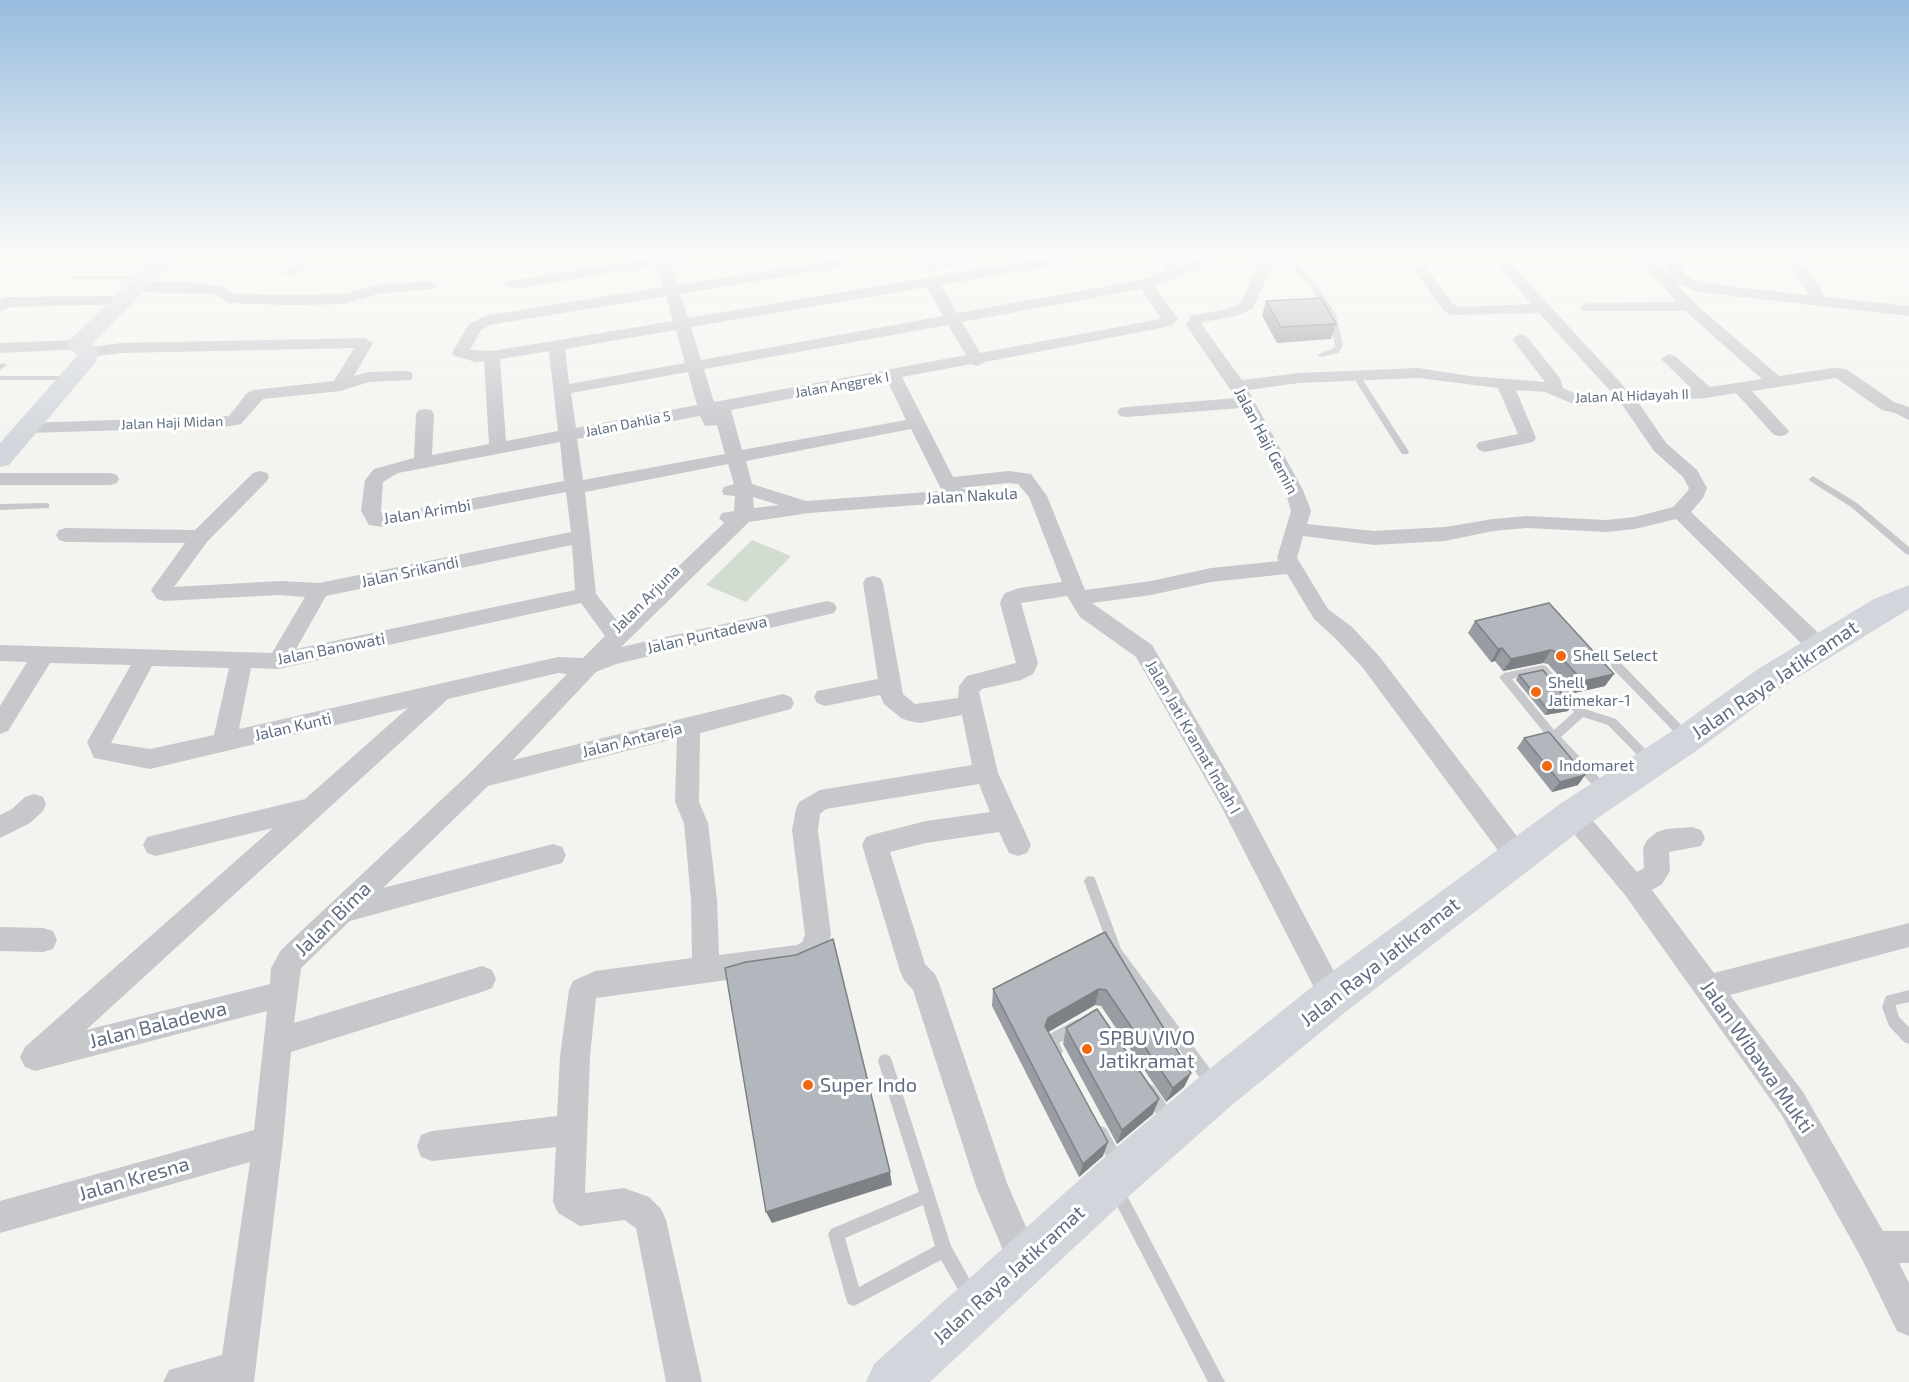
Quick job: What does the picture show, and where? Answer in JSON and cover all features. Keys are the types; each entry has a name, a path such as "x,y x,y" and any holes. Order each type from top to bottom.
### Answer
{"main road":[{"name":"Jalan Raya Jatikramat","path":"892,1382 1117,1177 1217,1090 1333,996 1573,815 1687,739 1770,678 1885,607 1909,596"}],"street":[{"path":"0,459 72,378 83,348 110,318"},
{"path":"501,318 485,321 475,327 460,353 476,357 492,356 697,318"},
{"path":"681,318 695,364 714,408 737,490 737,516"},
{"path":"562,390 949,318"},
{"path":"952,318 977,360"},
{"name":"Jalan Anggrek I","path":"714,408 1165,324 1170,318"},
{"name":"Jalan Haji Gemin","path":"1199,318 1194,325 1243,394 1294,490 1301,511 1287,558 1292,567"},
{"path":"1297,529 1374,538 1445,534 1492,525 1527,522 1606,526 1635,523 1680,512 1696,494 1698,488 1696,483 1660,447 1625,397 1554,318"},
{"path":"1702,318 1775,382"},
{"path":"1520,339 1554,382 1555,389"},
{"path":"1,360 83,348 365,343 340,386"},
{"name":"Jalan Dahlia 5","path":"556,345 567,436 714,408"},
{"path":"492,356 498,449"},
{"path":"1669,359 1706,393"},
{"name":"Jalan Al Hidayah II","path":"1126,412 1243,394 1299,378 1418,373 1555,389 1568,398 1578,401 1706,393 1840,373 1888,406 1901,409 1909,415"},
{"name":"Jalan Haji Midan","path":"28,428 225,422 235,420 253,397 259,394 340,386 368,377 405,376"},
{"path":"892,376 951,489"},
{"path":"1485,446 1527,438 1505,384"},
{"path":"1740,388 1780,431"},
{"path":"423,463 425,414"},
{"path":"574,487 916,423"},
{"path":"567,436 581,537 586,595 605,647"},
{"name":"Jalan Arimbi","path":"567,436 393,468 381,473 374,480 371,511 376,520 384,521 574,487"},
{"path":"66,535 200,537 260,477"},
{"path":"0,479 110,480"},
{"name":"Jalan Nakula","path":"737,516 951,489 1016,492 1038,496"},
{"name":"Jalan Nakula","path":"737,490 809,507"},
{"name":"Jalan Jati Kramat Indah I","path":"1038,496 1076,593 1087,612 1144,651 1230,798 1333,996"},
{"path":"1680,512 1820,648"},
{"name":"Jalan Arjuna","path":"605,647 737,516"},
{"name":"Jalan Srikandi","path":"200,537 163,585 161,590 164,594 280,588 319,590 581,537"},
{"path":"1017,845 986,773 969,705 968,692 970,686 975,682 1013,675 1025,668 1027,663 1010,603 1012,598 1019,595 1151,588 1211,575 1292,567 1321,614 1344,633 1371,662 1517,856"},
{"path":"873,583 892,698 909,712 920,714 969,705"},
{"path":"278,661 319,590"},
{"name":"Jalan Banowati","path":"0,653 278,661 586,595"},
{"name":"Jalan Puntadewa","path":"605,647 612,657 827,608"},
{"name":"Jalan Kunti","path":"146,657 99,742 102,751 150,759 558,665 605,647"},
{"name":"Jalan Bima","path":"238,1375 268,1141 285,968 291,959 481,778 605,647"},
{"path":"0,725 43,655"},
{"path":"224,743 242,660"},
{"path":"825,697 889,686"},
{"path":"156,845 313,808 441,692"},
{"name":"Jalan Antareja","path":"481,778 783,703"},
{"path":"690,726 687,802 696,823 704,900 706,968"},
{"path":"684,1382 650,1220 638,1208 624,1204 580,1210 569,1202 575,1056 583,990 595,984 800,957 813,950 818,935 805,830 808,809 820,800 986,773"},
{"path":"0,827 21,816 33,804"},
{"name":"Jalan Baladewa","path":"281,994 35,1057 313,808"},
{"name":"Jalan Wibawa Mukti","path":"1573,815 1634,887 1792,1103 1874,1247 1909,1319"},
{"path":"1006,820 926,832 875,845 914,971 925,983 992,1186 1024,1262"},
{"path":"1634,887 1653,876 1657,871 1656,848 1660,844 1666,840 1692,838"},
{"path":"340,912 553,855"},
{"path":"1708,988 1909,935"},
{"path":"0,939 43,940"},
{"path":"277,1042 482,979"},
{"path":"432,1146 571,1130"},
{"name":"Jalan Kresna","path":"0,1217 268,1141"},
{"path":"1874,1247 1909,1247"},
{"path":"181,1382 238,1375"}],"lane":[{"path":"1321,355 1335,351 1339,346 1333,318"},
{"path":"1357,377 1405,452"},
{"path":"0,378 72,378"},
{"path":"1813,479 1854,505 1909,552"},
{"path":"0,507 46,506"},
{"path":"1616,665 1687,739"},
{"path":"1606,793 1554,737 1504,677 1542,669 1581,712 1611,722 1651,761"},
{"path":"1554,737 1581,712"},
{"path":"1090,881 1116,952 1217,1090"},
{"path":"1909,996 1892,1000 1889,1007 1894,1021 1909,1037"},
{"path":"1062,1062 1051,1041 1087,1018"},
{"path":"885,1061 944,1250 976,1305"},
{"path":"1142,1080 1174,1128"},
{"path":"1095,1122 1117,1177 1217,1382"},
{"path":"927,1196 836,1234 854,1298 944,1250"}],"shaded area":[{"path":"752,540 791,556 746,602 706,585"}],"building":[{"path":"1276,318 1333,318 1336,324 1281,327"},
{"path":"1549,603 1614,674 1583,681 1556,652 1551,650 1511,659 1502,648 1498,649 1475,621"},
{"path":"1543,670 1571,705 1548,710 1519,675"},
{"path":"1549,732 1585,775 1560,782 1524,738"},
{"path":"1105,932 1191,1073 1173,1088 1106,990 1099,989 1048,1018 1045,1026 1108,1142 1083,1164 993,989"},
{"name":"Super Indo","path":"833,939 890,1172 766,1212 725,968 746,962 796,955"},
{"path":"1097,1009 1159,1099 1122,1130 1066,1028"}],"place":[{"name":"Shell Select","path":"1561,656"},
{"name":"Shell Jatimekar-1","path":"1536,692"},
{"name":"Indomaret","path":"1547,766"},
{"name":"SPBU VIVO Jatikramat","path":"1087,1049"},
{"name":"Super Indo","path":"808,1085"}]}
